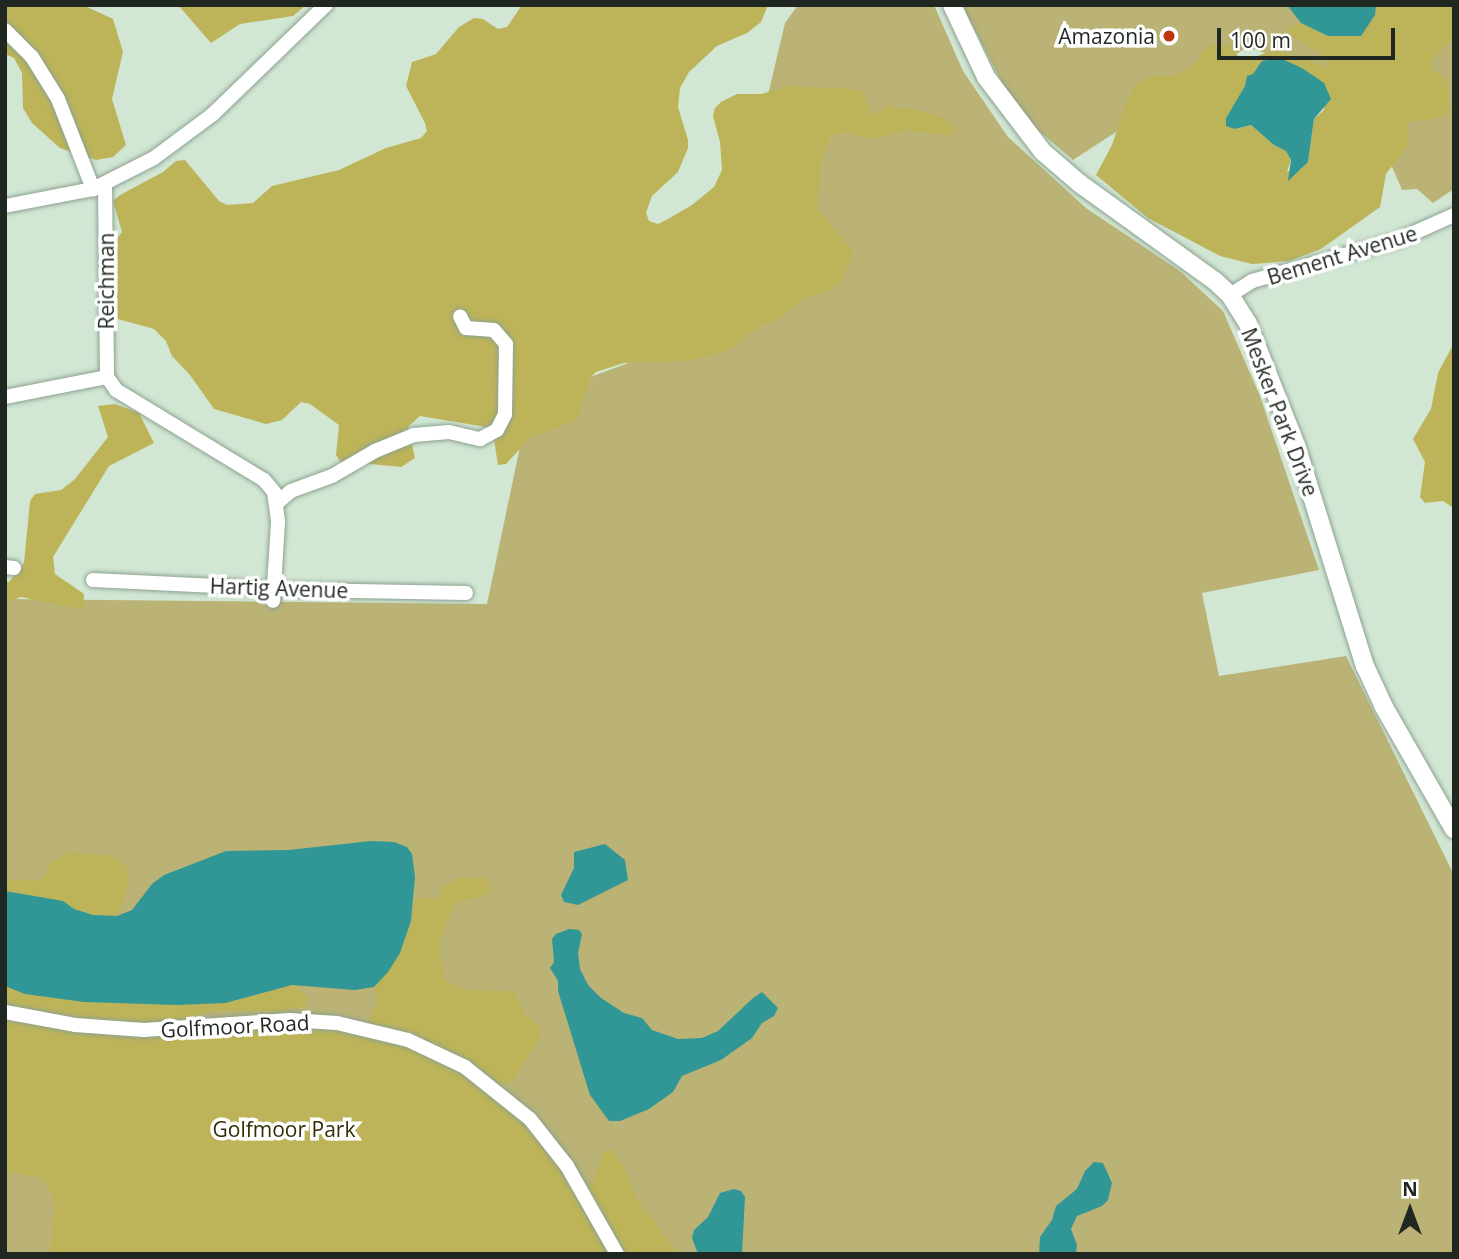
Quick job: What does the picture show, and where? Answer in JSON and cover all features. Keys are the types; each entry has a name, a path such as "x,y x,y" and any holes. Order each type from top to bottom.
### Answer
{"street":[{"path":"5,206 99,187 154,158 187,135 326,5"},
{"name":"Mesker Park Drive","path":"952,5 986,77 1043,152 1079,183 1194,264 1230,295 1256,342 1282,403 1365,666 1384,707 1454,829"},
{"name":"Reichman","path":"5,30 32,57 58,99 99,187 107,377"},
{"name":"Bement Avenue","path":"1230,295 1252,281 1398,240 1454,215"},
{"path":"277,503 291,491 332,476 375,451 414,435 449,432 480,439 497,430 505,414 506,344 494,330 466,328 460,316"},
{"path":"5,397 107,377 116,390 264,480 274,492 277,503 273,594"},
{"name":"Hartig Avenue","path":"93,580 273,594 299,590 466,593"},
{"name":"Golfmoor Road","path":"5,1012 75,1025 144,1030 290,1020 337,1023 408,1040 465,1067 530,1119 567,1167 617,1254"}],"green space":[{"path":"5,5 83,5 113,19 123,52 112,99 126,145 113,157 96,160 60,148 32,123 23,108 22,73 14,58 5,54"},
{"path":"178,5 306,5 293,16 240,24 211,43"},
{"path":"522,5 768,5 761,22 747,33 717,46 689,72 680,88 678,107 688,148 678,172 652,196 646,213 649,221 658,224 692,205 714,187 722,170 720,142 713,116 715,108 721,102 737,94 762,94 788,86 853,89 862,92 873,116 887,106 917,110 945,118 956,131 949,136 907,130 882,137 864,138 848,132 831,135 822,158 817,209 851,249 852,258 840,282 827,292 803,299 777,320 761,325 733,347 717,354 684,361 624,363 596,372 590,378 577,419 530,438 506,464 498,465 493,433 486,427 420,416 408,427 415,458 401,467 340,461 336,455 339,425 310,404 301,402 282,420 266,424 214,409 190,375 172,356 166,341 154,329 114,318 108,312 111,246 122,232 113,201 120,195 163,172 176,161 185,160 219,201 227,205 253,203 272,186 339,170 386,148 421,138 427,131 425,123 406,86 412,62 436,54 459,27 474,18 483,19 498,29 507,27"},
{"path":"798,5 934,5 963,71 1008,137 1086,208 1180,271 1223,311 1260,396 1319,570 1202,593 1219,676 1346,656 1454,875 1454,1254 5,1254 5,599 487,604 530,399 746,320 759,133 785,23"},
{"path":"962,5 1454,5 1454,189 1433,203 1417,189 1402,190 1387,155 1328,74 1247,47 1073,160 1032,125 1002,83"},
{"path":"1376,5 1454,5 1454,37 1431,61 1432,69 1445,79 1448,87 1449,111 1442,117 1408,122 1408,146 1386,174 1380,207 1321,249 1289,261 1252,264 1220,256 1148,218 1096,175 1112,145 1125,105 1138,82 1153,76 1176,76 1197,62 1206,47 1214,43 1230,45 1238,56 1249,59 1274,50 1328,67 1330,59 1291,36 1288,28 1301,23 1328,36 1375,15","holes":["1253,74 1325,109 1314,119 1308,162 1287,172 1291,160 1286,150 1274,145 1251,125 1235,129 1226,118"]},
{"path":"1454,343 1454,508 1443,501 1425,503 1420,497 1425,462 1413,439 1431,409 1438,373"},
{"path":"115,404 139,413 154,443 109,466 53,557 55,574 84,594 83,610 21,597 5,603 5,582 9,582 24,563 30,501 35,494 61,490 75,479 108,437 98,406"},
{"path":"71,852 112,856 127,866 129,884 117,916 93,915 74,909 63,901 5,891 5,879 36,881 44,877 51,862"},
{"name":"Golfmoor Park","path":"458,878 485,878 491,885 488,893 481,897 456,902 439,940 444,979 464,990 513,991 526,1015 539,1027 541,1035 514,1080 499,1087 586,1187 594,1183 603,1151 612,1150 627,1173 636,1198 679,1254 55,1254 50,1250 55,1207 50,1191 40,1178 12,1173 5,1175 5,986 25,994 225,1003 292,985 308,997 306,1006 283,1011 199,1013 194,1021 367,1024 379,1000 374,987 388,972 411,921 415,897 433,899 440,894 443,886"}],"water":[{"path":"1287,5 1376,5 1375,15 1361,36 1328,36 1301,23"},
{"path":"1280,58 1302,68 1324,83 1331,99 1314,119 1308,162 1288,181 1291,160 1286,151 1274,145 1251,125 1235,129 1226,126 1226,118 1245,86 1247,76 1253,74 1262,61"},
{"path":"371,841 394,842 407,847 412,854 415,877 411,921 400,953 374,987 355,990 292,985 225,1003 177,1005 84,1002 25,994 5,986 5,891 63,901 74,909 93,915 117,916 132,910 152,884 164,875 226,851 289,850"},
{"path":"605,844 625,860 628,880 578,905 564,902 561,895 574,868 574,852"},
{"path":"569,929 579,930 582,934 578,953 580,969 588,985 601,998 624,1013 642,1018 652,1030 678,1039 702,1038 718,1031 762,992 778,1008 774,1016 762,1023 752,1038 721,1060 682,1076 673,1092 649,1109 620,1121 609,1121 590,1095 558,991 558,981 550,968 554,962 552,939 556,934"},
{"path":"1094,1162 1103,1163 1112,1183 1108,1200 1102,1206 1077,1216 1071,1229 1077,1245 1076,1254 1039,1254 1040,1237 1052,1220 1056,1206 1077,1189 1085,1171"},
{"path":"734,1189 741,1191 745,1197 742,1254 698,1254 692,1238 694,1230 708,1217 720,1193"}],"place":[{"name":"Amazonia","path":"1169,36"}]}
